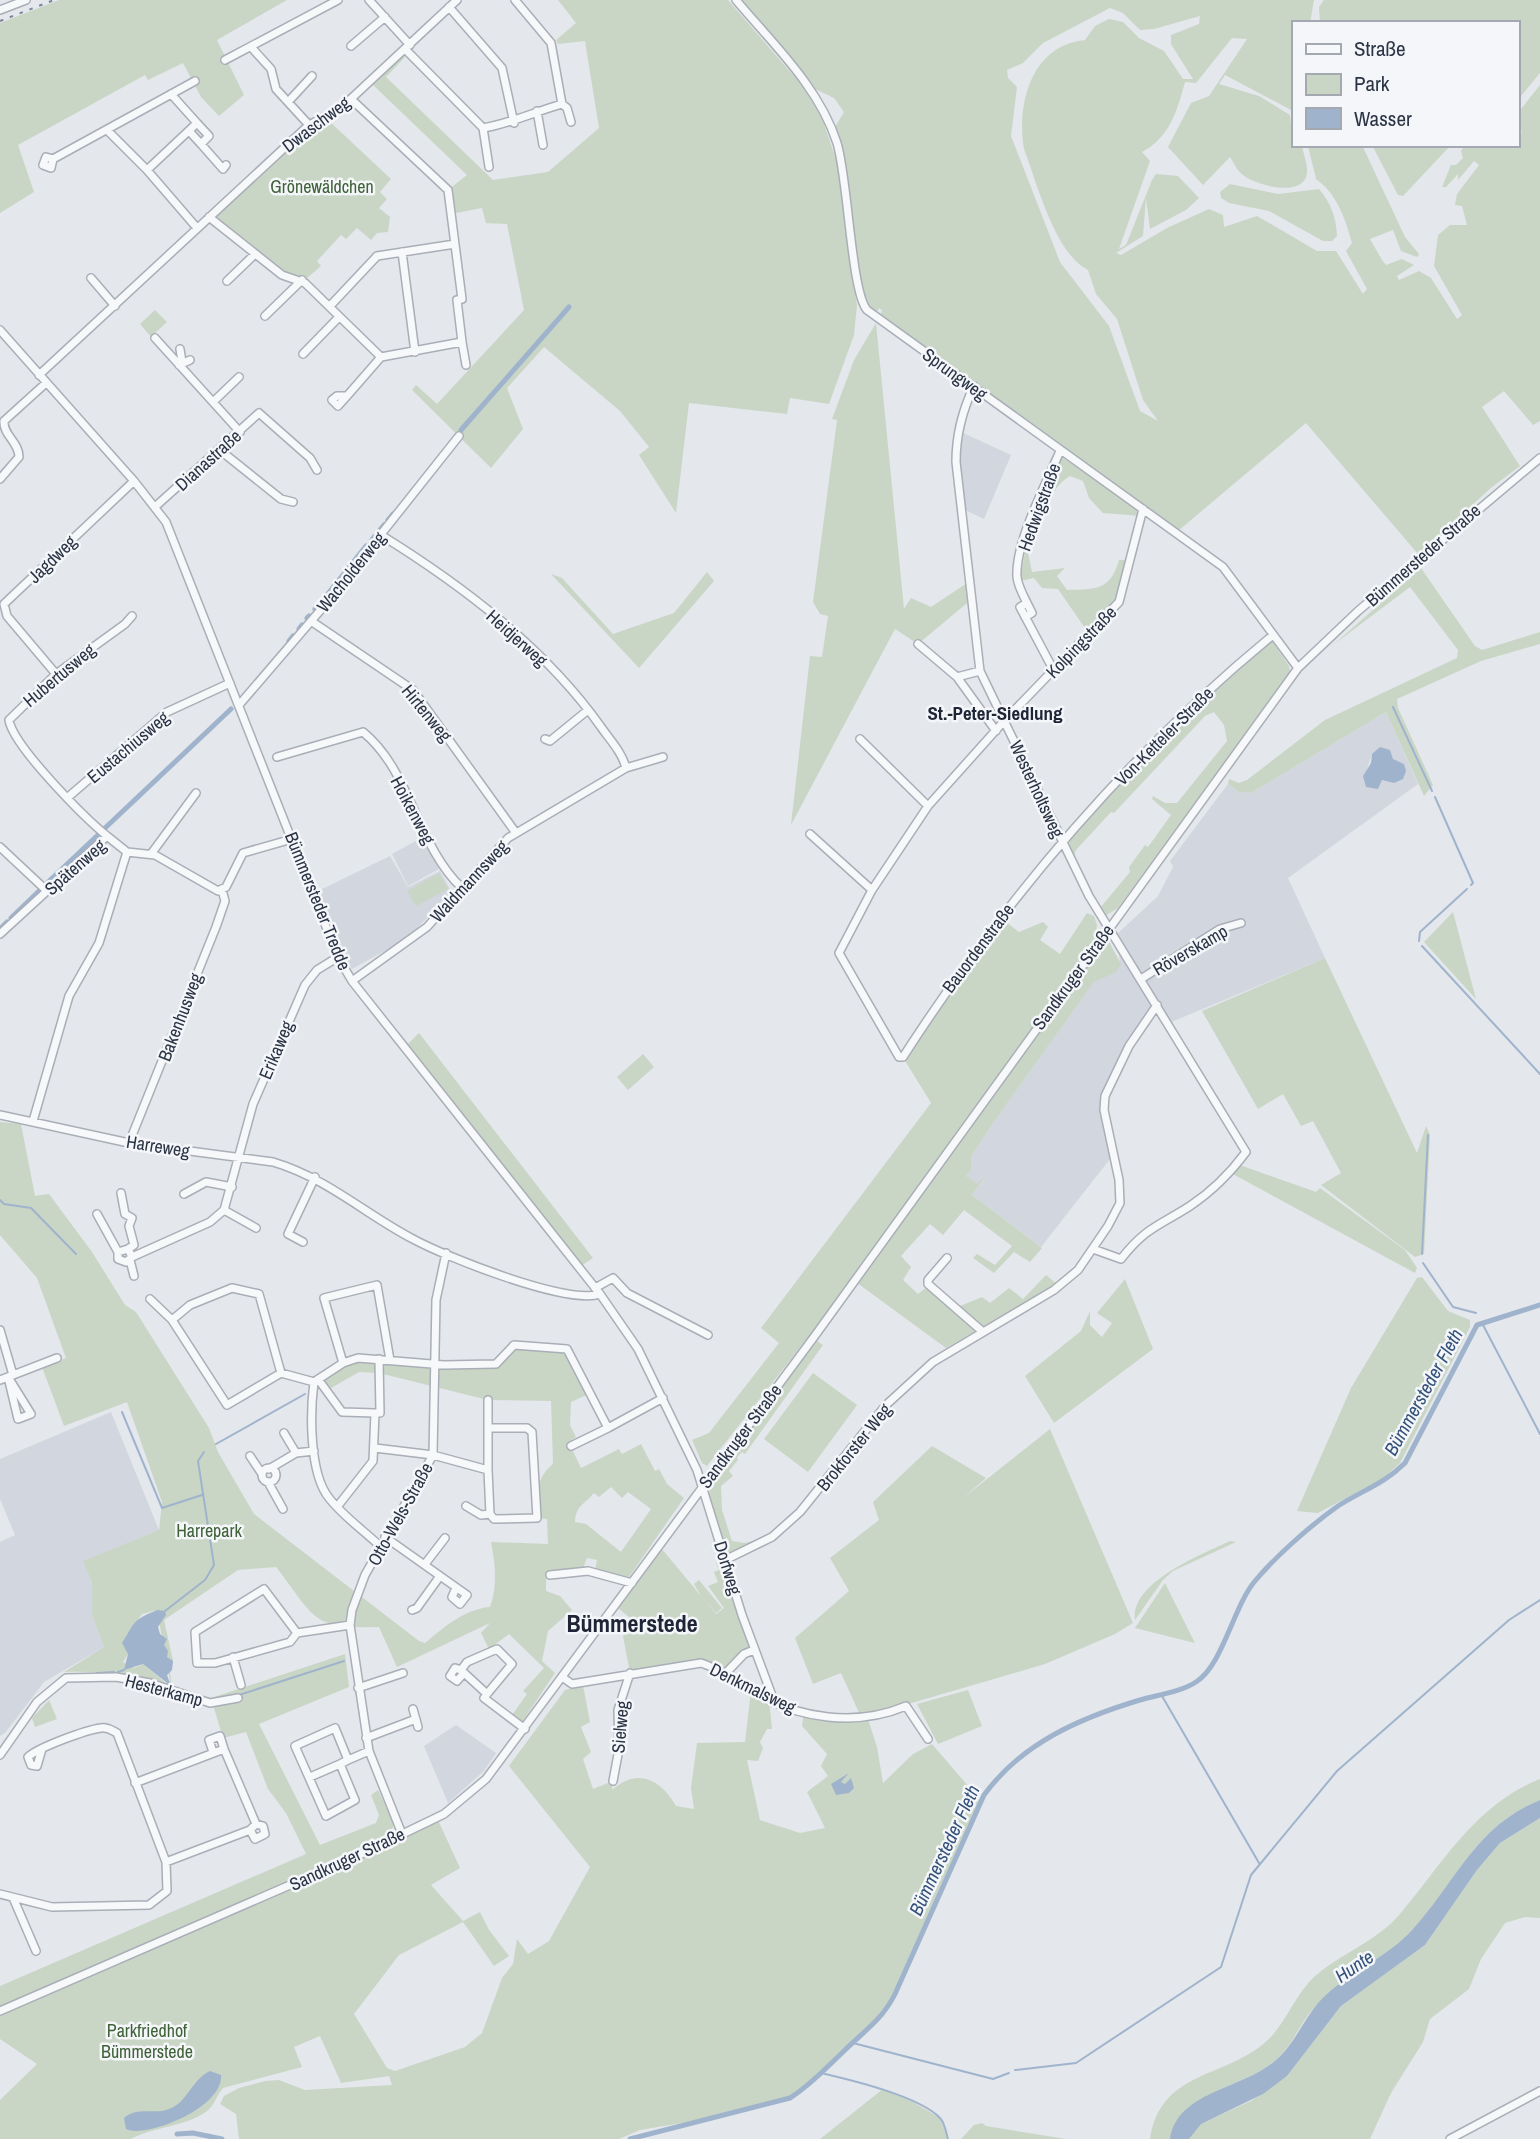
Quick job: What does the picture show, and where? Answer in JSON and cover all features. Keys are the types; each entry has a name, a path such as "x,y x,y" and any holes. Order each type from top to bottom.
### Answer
{"street":[{"path":"0,10 26,0"},
{"path":"225,60 338,0"},
{"path":"369,0 408,47 484,128 489,167"},
{"name":"Dwaschweg","path":"39,375 309,125 341,109 457,0"},
{"path":"515,0 551,43 562,104 567,108 571,122"},
{"name":"Sprungweg","path":"736,0 811,89 828,119 844,168 863,305 1060,452 1223,567 1298,668"},
{"path":"449,7 502,68 514,122"},
{"path":"351,46 385,18"},
{"path":"251,47 271,69 276,89 309,125"},
{"path":"288,102 312,76"},
{"path":"53,159 195,81"},
{"path":"172,94 209,136 201,144"},
{"path":"351,99 448,190 462,299 457,300 466,365"},
{"path":"484,128 514,122 537,111 562,104"},
{"path":"537,111 543,145"},
{"path":"147,170 197,123"},
{"path":"107,130 147,170 197,228"},
{"path":"189,131 223,169 226,165"},
{"path":"209,217 282,275 302,280 381,357"},
{"path":"330,306 377,256 455,244"},
{"path":"402,252 415,352"},
{"path":"227,281 255,254"},
{"path":"90,278 114,306"},
{"path":"265,316 302,280"},
{"path":"303,354 339,317"},
{"name":"Bümmersteder Tredde","path":"0,330 156,506 166,522 338,957 352,981 598,1291 638,1349 703,1485"},
{"path":"155,338 184,362 213,402 240,432"},
{"path":"347,396 381,357 463,342"},
{"path":"180,349 184,362"},
{"path":"213,402 239,377"},
{"path":"0,479 19,457 18,447 2,421 46,383"},
{"name":"Westerholtsweg","path":"974,386 964,408 956,443 956,462 980,671 1062,843 1108,928 1246,1152 1225,1176 1190,1206 1143,1232 1121,1259 1093,1249"},
{"name":"Dianastraße","path":"156,506 259,413 310,458 317,470"},
{"name":"Wacholderweg","path":"239,705 381,536 459,436"},
{"path":"221,450 281,499 293,502"},
{"name":"Hedwigstraße","path":"1054,671 1020,607 1027,603 1017,578 1024,538 1060,452"},
{"name":"Bümmersteder Straße","path":"1310,656 1358,611 1540,457"},
{"name":"Jagdweg","path":"57,674 7,615 4,604 134,481"},
{"name":"Kolpingstraße","path":"901,1058 839,958 839,953 872,890 928,806 1005,720 1119,602 1143,509"},
{"name":"Heidjerweg","path":"381,536 504,623 557,674 588,710 624,759 626,768"},
{"name":"Hubertusweg","path":"107,836 67,798 13,732 9,720 57,674 132,616"},
{"name":"Hirtenweg","path":"311,621 413,690 516,833"},
{"name":"Von-Ketteler-Straße","path":"1062,843 1151,745 1273,635"},
{"path":"918,644 957,677 996,731"},
{"name":"Sandkruger Straße","path":"0,2011 437,1818 486,1779 814,1337 1108,928 1298,668 1310,656"},
{"path":"957,677 980,671"},
{"name":"Eustachiusweg","path":"67,798 167,712 230,683"},
{"path":"545,739 550,741 588,710"},
{"path":"0,723 9,720"},
{"name":"Hoikenweg","path":"277,757 363,732 391,767 447,874 463,888"},
{"path":"860,738 928,806"},
{"name":"Waldmannsweg","path":"352,981 416,936 501,845 516,833 626,768 663,757"},
{"path":"151,854 196,793"},
{"path":"810,834 872,890"},
{"name":"Spätenweg","path":"0,934 107,836 127,852 151,854 208,887 222,890"},
{"path":"222,890 243,853 292,839"},
{"name":"Bauordenstraße","path":"901,1058 983,940 1062,843"},
{"path":"0,847 47,891"},
{"path":"33,1121 69,996 99,943 127,852"},
{"name":"Bakenhusweg","path":"130,1143 216,927 225,901 222,890"},
{"name":"Röverskamp","path":"1141,979 1220,929 1241,923"},
{"name":"Erikaweg","path":"224,1210 253,1104 305,985 317,970 338,957"},
{"name":"Brokforster Weg","path":"725,1560 772,1537 800,1512 886,1405 941,1356 1062,1284 1093,1249 1116,1212 1120,1196 1104,1110 1105,1096 1129,1046 1157,1005"},
{"name":"Harreweg","path":"0,1115 130,1143 273,1162 315,1177 412,1239 446,1253 534,1286 581,1297 598,1291 613,1278 627,1293 708,1335"},
{"path":"303,1242 288,1234 315,1177"},
{"path":"184,1194 206,1182 232,1187"},
{"path":"118,1252 134,1245 129,1226 132,1218 125,1214 121,1193"},
{"path":"97,1214 122,1262 210,1222 224,1210 256,1228"},
{"path":"128,1249 134,1276"},
{"name":"Otto-Wels-Straße","path":"402,1834 369,1751 350,1625 354,1603 380,1546 433,1455 436,1300 446,1253"},
{"path":"947,1258 923,1282 983,1332"},
{"path":"343,1363 324,1298 377,1285 390,1360"},
{"path":"172,1320 190,1305 232,1288 260,1294 281,1373"},
{"path":"150,1299 172,1320 227,1405 281,1373 316,1380 342,1412 380,1413 379,1359"},
{"path":"0,1330 7,1377 18,1419 31,1414 7,1377"},
{"path":"316,1380 343,1363 358,1358 436,1364 496,1364 514,1345 567,1349 608,1427"},
{"path":"7,1377 57,1358"},
{"path":"316,1380 314,1451 320,1484 337,1507 380,1546"},
{"path":"571,1446 663,1398"},
{"path":"488,1400 488,1428 488,1470 490,1514 495,1519 537,1518 538,1488 533,1483 532,1432 527,1428 488,1428"},
{"path":"337,1507 373,1461 375,1413"},
{"path":"284,1433 296,1454"},
{"path":"375,1448 433,1455 488,1470"},
{"path":"265,1471 296,1454 314,1451"},
{"path":"250,1456 265,1471 275,1476 268,1482"},
{"path":"265,1471 283,1509"},
{"name":"Dorfweg","path":"703,1485 754,1650 774,1701"},
{"path":"466,1506 481,1515 490,1514"},
{"path":"385,1536 456,1588"},
{"path":"425,1564 445,1538"},
{"path":"550,1575 588,1571 632,1583"},
{"path":"412,1610 417,1608 440,1576"},
{"path":"297,1633 264,1589 195,1632 197,1663 215,1663 290,1642 297,1633 350,1625"},
{"path":"488,1694 462,1672 467,1662 497,1649 512,1664 488,1694 484,1698 525,1729"},
{"path":"725,1674 744,1654 754,1650"},
{"path":"233,1657 241,1685"},
{"name":"Denkmalsweg","path":"562,1677 572,1684 701,1663 774,1701 824,1718 861,1718 906,1706 928,1740"},
{"path":"358,1688 403,1673"},
{"name":"Sielweg","path":"613,1781 619,1749 618,1710 630,1673"},
{"name":"Hesterkamp","path":"0,1755 37,1702 66,1678 116,1677 150,1683 210,1703 238,1698"},
{"path":"366,1738 417,1723 413,1709"},
{"path":"0,1895 52,1907 149,1905 167,1891 166,1862 117,1733 109,1728 97,1729 42,1749"},
{"path":"335,1728 344,1762 355,1800 326,1816 295,1746 335,1728"},
{"path":"166,1862 253,1827 242,1786 236,1781 220,1736 209,1740 213,1752"},
{"path":"135,1783 224,1748"},
{"path":"310,1777 369,1751"},
{"path":"14,1899 36,1951"},
{"path":"1450,2139 1540,2091"}],"shaded area":[{"path":"961,432 1011,455 984,519 963,509 958,449"},
{"path":"1386,712 1418,784 1288,878 1325,958 1169,1023 1155,1002 1150,1007 1110,1075 1104,1093 1102,1110 1110,1159 1041,1247 972,1195 986,1177 977,1185 966,1176 971,1169 971,1157 1094,982 1120,964 1117,934 1158,896 1173,867 1170,861 1228,784 1239,792 1251,793","holes":["1390,750 1393,760 1404,764 1382,780 1378,789 1367,769 1372,754"]},
{"path":"423,837 439,869 408,886 392,854"},
{"path":"390,856 408,887 440,871 452,893 406,939 352,969 341,953 316,892"},
{"path":"111,1412 159,1530 84,1561 92,1584 92,1615 104,1647 44,1682 0,1736 0,1542 15,1535 0,1499 0,1459"},
{"path":"456,1725 496,1753 484,1771 448,1803 424,1746"}],"green space":[{"path":"59,0 287,0 217,40 244,95 219,116 201,97 183,63 148,80 145,75 18,145 34,192 0,213 0,23"},
{"path":"558,0 728,0 806,90 823,121 839,168 857,305 854,335 829,404 790,398 787,414 689,403 676,513 639,455 649,447 620,411 544,347 507,388 523,429 491,468 412,390 416,385 437,404 524,310 507,224 486,223 482,208 451,214 448,190 467,175 372,84 402,54 405,57 386,77 493,180 548,172 599,128 585,41 558,44 556,40 576,23"},
{"path":"740,0 1314,0 1310,21 1292,21 1292,110 1225,75 1219,84 1259,96 1290,115 1292,147 1302,147 1306,163 1304,181 1289,188 1258,183 1241,173 1230,157 1203,185 1168,147 1191,103 1209,96 1247,39 1232,38 1196,83 1185,82 1166,131 1142,152 1150,161 1119,249 1126,245 1156,174 1178,176 1199,198 1186,210 1150,229 1146,198 1143,236 1116,253 1121,255 1167,228 1209,209 1223,215 1224,227 1257,216 1317,251 1336,251 1363,294 1367,289 1346,251 1352,243 1346,225 1335,199 1316,179 1308,147 1363,147 1405,237 1419,254 1417,257 1401,251 1393,230 1370,239 1386,265 1402,259 1414,265 1397,276 1399,280 1419,271 1431,278 1457,319 1462,315 1434,266 1438,235 1450,225 1467,225 1462,206 1455,205 1457,194 1479,165 1474,161 1458,180 1458,174 1446,187 1442,187 1451,165 1456,165 1463,158 1461,151 1464,147 1519,147 1519,134 1522,133 1519,111 1540,85 1540,421 1533,425 1504,391 1482,407 1520,466 1492,487 1418,554 1306,423 1178,531 880,317 882,310 879,308 876,314 864,304 846,169 835,127 844,112 834,98 813,88","holes":["1110,8 1123,13 1140,30 1154,29 1200,16 1199,24 1171,35 1171,44 1193,79 1183,79 1164,51 1139,38 1123,22 1109,19 1095,26 1085,40 1067,44 1052,53 1040,65 1026,96 1022,131 1024,149 1048,216 1066,249 1076,262 1088,270 1096,294 1117,319 1143,400 1158,421 1140,411 1109,326 1060,262 1011,136 1017,87 1008,78 1007,70 1023,63 1043,43"]},
{"path":"1324,0 1540,0 1540,73 1519,99 1519,21 1320,21 1319,7"},
{"name":"Grönewäldchen","path":"328,120 391,179 380,192 387,199 379,208 390,217 388,232 377,233 371,240 357,228 346,239 341,235 317,261 321,266 306,279 282,272 212,217 309,126"},
{"path":"1373,147 1449,147 1403,196 1398,195"},
{"path":"1230,184 1278,194 1319,189 1332,211 1337,236 1332,241 1323,241 1269,211 1229,203 1221,198 1220,192"},
{"path":"155,310 167,322 151,337 140,324"},
{"path":"876,323 904,609 911,598 931,607 970,581 972,599 918,644 895,629 791,825 810,656 822,657 828,616 820,614 813,602 837,420 832,419 854,360"},
{"path":"1060,456 1141,511 1140,516 1103,513 1089,498 1083,481 1070,476 1056,488 1035,534 1030,543 1026,544"},
{"path":"1025,552 1028,553 1032,572 1065,568 1057,576 1067,590 1101,586 1111,578 1119,560 1129,560 1115,601 1087,631 1058,589 1042,588 1034,578 1020,581"},
{"path":"1421,568 1475,646 1482,650 1540,632 1540,644 1481,661 1397,699 1398,708 1433,785 1424,796 1386,712 1251,793 1239,792 1228,784 1229,779 1239,783 1247,780 1325,720 1457,658 1458,650 1410,587 1333,645"},
{"path":"707,572 714,581 639,668 551,574 562,578 613,634 674,613"},
{"path":"1272,641 1289,666 1290,672 1118,908 1105,916 1100,908 1130,872 1129,867 1145,845 1148,847 1171,815 1152,799 1153,796 1165,803 1177,803 1227,741 1224,725 1214,712 1205,716 1114,813 1111,812 1076,850 1073,858 1069,841 1155,745"},
{"path":"439,873 448,889 416,906 407,891"},
{"path":"1453,912 1476,999 1424,942"},
{"path":"1087,913 1094,916 1096,936 1108,940 1121,964 1116,972 1094,982 991,1126 971,1157 971,1170 966,1176 977,1184 986,1176 972,1195 1042,1248 1030,1262 1014,1252 994,1273 973,1258 977,1254 995,1265 1012,1246 964,1210 943,1235 930,1224 901,1256 911,1267 903,1280 918,1294 927,1287 953,1309 982,1297 990,1303 1009,1288 1023,1299 1046,1275 1057,1284 946,1348 853,1280 707,1466 702,1463 692,1440 709,1433 779,1343 761,1328 931,1103 904,1059 1002,919 1019,932 1043,922 1048,927 1040,940 1060,954"},
{"path":"1325,958 1417,1153 1426,1126 1430,1135 1424,1254 1415,1257 1321,1185 1341,1173 1313,1121 1301,1126 1283,1094 1258,1109 1202,1011"},
{"path":"419,1033 593,1258 578,1268 405,1047"},
{"path":"643,1054 654,1067 628,1090 617,1077"},
{"name":"Harrepark","path":"0,1122 21,1124 35,1196 49,1194 92,1252 125,1305 136,1312 209,1428 218,1452 254,1514 419,1641 425,1643 463,1615 490,1607 495,1582 491,1542 548,1544 547,1519 537,1518 537,1503 540,1482 553,1464 551,1401 488,1400 379,1373 359,1372 326,1391 318,1379 358,1358 495,1364 514,1345 567,1349 591,1393 571,1402 570,1425 576,1437 571,1440 571,1447 581,1468 619,1449 622,1454 641,1444 655,1471 659,1469 667,1484 684,1498 629,1577 595,1570 597,1560 587,1558 582,1571 546,1575 546,1591 560,1596 572,1610 548,1631 542,1661 555,1673 522,1722 512,1715 527,1694 523,1691 544,1668 509,1634 489,1649 481,1633 490,1623 397,1667 379,1627 339,1626 317,1617 276,1567 238,1570 164,1620 173,1661 170,1674 172,1687 119,1674 64,1672 104,1647 92,1615 92,1583 83,1561 159,1530 162,1502 127,1402 64,1426 42,1367 66,1358 37,1278 0,1235","holes":["611,1487 622,1498 628,1492 651,1509 621,1552 586,1524 575,1522 579,1509 594,1493 599,1497","157,1610 170,1681 166,1683 143,1664 134,1668 123,1662 128,1654 127,1635 142,1614"]},
{"path":"1237,1164 1316,1192 1320,1188 1405,1250 1417,1268 1415,1273 1231,1173"},
{"path":"1422,1277 1448,1311 1470,1320 1470,1327 1400,1463 1382,1479 1318,1513 1297,1511 1351,1388 1417,1278"},
{"path":"1125,1279 1153,1349 1054,1423 1025,1376 1081,1331 1090,1311 1090,1325 1102,1337 1112,1323 1097,1313"},
{"path":"817,1341 823,1345 745,1454 742,1452 737,1457 738,1460 729,1471 733,1476 721,1486 722,1510 732,1541 745,1543 756,1540 758,1544 727,1555 709,1494 711,1485 744,1436"},
{"path":"813,1373 857,1405 808,1472 764,1439"},
{"name":"Parkfriedhof Bümmerstede","path":"1050,1429 1133,1623 1115,1634 1045,1664 867,1716 877,1747 883,1783 913,1754 932,1744 981,1801 884,2016 805,2089 790,2098 700,2120 640,2130 619,2139 239,2139 236,2114 220,2104 224,2096 239,2088 279,2080 305,2090 392,2085 389,2076 341,2083 320,2036 294,2047 302,2067 223,2088 212,2106 199,2116 131,2139 0,2139 0,2100 37,2064 0,2039 0,1986 306,1854 286,1813 268,1789 246,1732 223,1738 211,1698 345,1654 349,1687 259,1724 320,1845 376,1823 379,1815 371,1795 378,1790 394,1824 391,1832 202,1922 437,1818 460,1868 431,1885 463,1921 480,1912 489,1930 509,1956 494,1966 463,1922 399,1955 354,2014 387,2068 395,2071 465,2047 482,2033 502,1978 513,1964 517,1939 528,1954 549,1941 590,1867 509,1766 565,1690 583,1685 590,1722 581,1727 591,1752 583,1759 593,1789 613,1781 612,1790 630,1779 647,1779 663,1789 676,1806 694,1809 691,1788 697,1743 745,1742 751,1691 769,1699 772,1729 767,1729 760,1742 763,1748 758,1761 747,1760 760,1820 800,1833 825,1828 807,1792 828,1776 821,1766 827,1754 802,1726 804,1713 861,1717 841,1673 813,1684 795,1638 849,1591 830,1558 879,1520 873,1502 932,1446 986,1478 963,1498"},
{"path":"1230,1541 1236,1542 1173,1571 1163,1580 1135,1620 1137,1606 1144,1593 1156,1582 1170,1571"},
{"path":"661,1548 701,1596 694,1584 699,1580 722,1608 716,1613 704,1599 716,1614 724,1608 708,1586 718,1582 714,1572 719,1570 716,1563 723,1560 752,1649 724,1671 701,1663 630,1673 623,1636 634,1621 618,1608"},
{"path":"1165,1583 1195,1643 1135,1628"},
{"path":"968,1690 982,1726 938,1744 917,1704"},
{"path":"49,1700 57,1719 35,1727 32,1718"},
{"path":"1540,1779 1540,1800 1517,1812 1481,1841 1411,1931 1388,1952 1326,1996 1310,2013 1277,2059 1264,2069 1199,2100 1186,2110 1176,2123 1170,2139 1150,2139 1157,2116 1167,2099 1181,2087 1235,2062 1270,2038 1314,1977 1391,1924 1478,1820 1517,1790"},
{"path":"1540,1818 1540,1918 1525,1917 1505,1923 1481,1959 1469,1989 1430,2019 1423,2042 1391,2093 1370,2139 1189,2139 1200,2124 1251,2101 1287,2076 1341,2006 1425,1945 1477,1870 1500,1843"},
{"path":"883,2089 903,2096 940,2118 948,2139 820,2139"},
{"path":"982,2123 986,2126 1066,2139 961,2139 974,2125"}],"water":[{"path":"1380,747 1390,750 1393,759 1404,764 1406,771 1403,779 1394,783 1382,780 1378,789 1366,787 1363,776 1371,763 1372,754"},
{"path":"157,1610 165,1611 166,1615 158,1627 160,1634 167,1639 164,1645 168,1651 167,1657 173,1661 172,1670 167,1675 171,1686 143,1664 124,1670 128,1654 122,1643 136,1622"},
{"path":"849,1773 841,1782 845,1784 851,1778 854,1788 849,1793 836,1795 831,1784"},
{"path":"1540,1800 1540,1818 1500,1843 1477,1870 1425,1945 1341,2006 1287,2076 1263,2094 1201,2124 1189,2139 1170,2139 1175,2123 1185,2110 1214,2092 1263,2070 1276,2060 1327,1994 1392,1948 1412,1930 1482,1840 1517,1811"},
{"path":"210,2071 221,2075 219,2087 210,2099 197,2109 165,2125 136,2131 126,2129 124,2118 129,2114 163,2111 175,2106 199,2079"}],"waterway":[{"path":"461,430 569,307"},
{"path":"388,520 393,514"},
{"path":"379,531 384,525"},
{"path":"323,600 366,546"},
{"path":"299,629 302,625"},
{"path":"289,641 293,636"},
{"path":"1393,707 1432,791"},
{"path":"104,829 231,709"},
{"path":"1435,797 1473,883 1471,885"},
{"path":"46,884 100,833"},
{"path":"1419,941 1420,932 1467,889"},
{"path":"11,918 39,891"},
{"path":"0,929 7,922"},
{"path":"1422,946 1540,1074"},
{"path":"1422,1254 1428,1135"},
{"path":"0,1200 4,1204 31,1208 76,1254"},
{"path":"1423,1263 1453,1307 1476,1313"},
{"name":"Bümmersteder Fleth","path":"630,2139 790,2098 818,2076 872,2025 890,2003 984,1795 999,1777 1034,1747 1074,1724 1196,1682 1214,1663 1240,1605 1263,1571 1294,1541 1328,1514 1381,1482 1405,1463 1477,1325 1540,1305"},
{"path":"1482,1323 1540,1434"},
{"path":"216,1444 305,1394"},
{"path":"122,1412 162,1508 202,1495"},
{"path":"165,1611 205,1580 214,1565 198,1461 204,1452"},
{"path":"1015,2070 1076,2063 1221,1967 1251,1875 1337,1771 1509,1620 1540,1600"},
{"path":"239,1695 344,1661"},
{"path":"118,1672 124,1670"},
{"path":"97,1673 114,1672"},
{"path":"1162,1696 1259,1863"},
{"path":"853,2043 993,2079 1009,2073"},
{"path":"821,2073 884,2090 917,2103 940,2118 948,2139"},
{"name":"Bümmersteder Fleth","path":"177,2134 193,2133 222,2139"}],"railway":[{"path":"0,21 54,0"}],"district":[{"name":"St.-Peter-Siedlung","path":"995,713"},
{"name":"Bümmerstede","path":"632,1623"}],"water label":[{"name":"Hunte","path":"1354,1966"}]}
